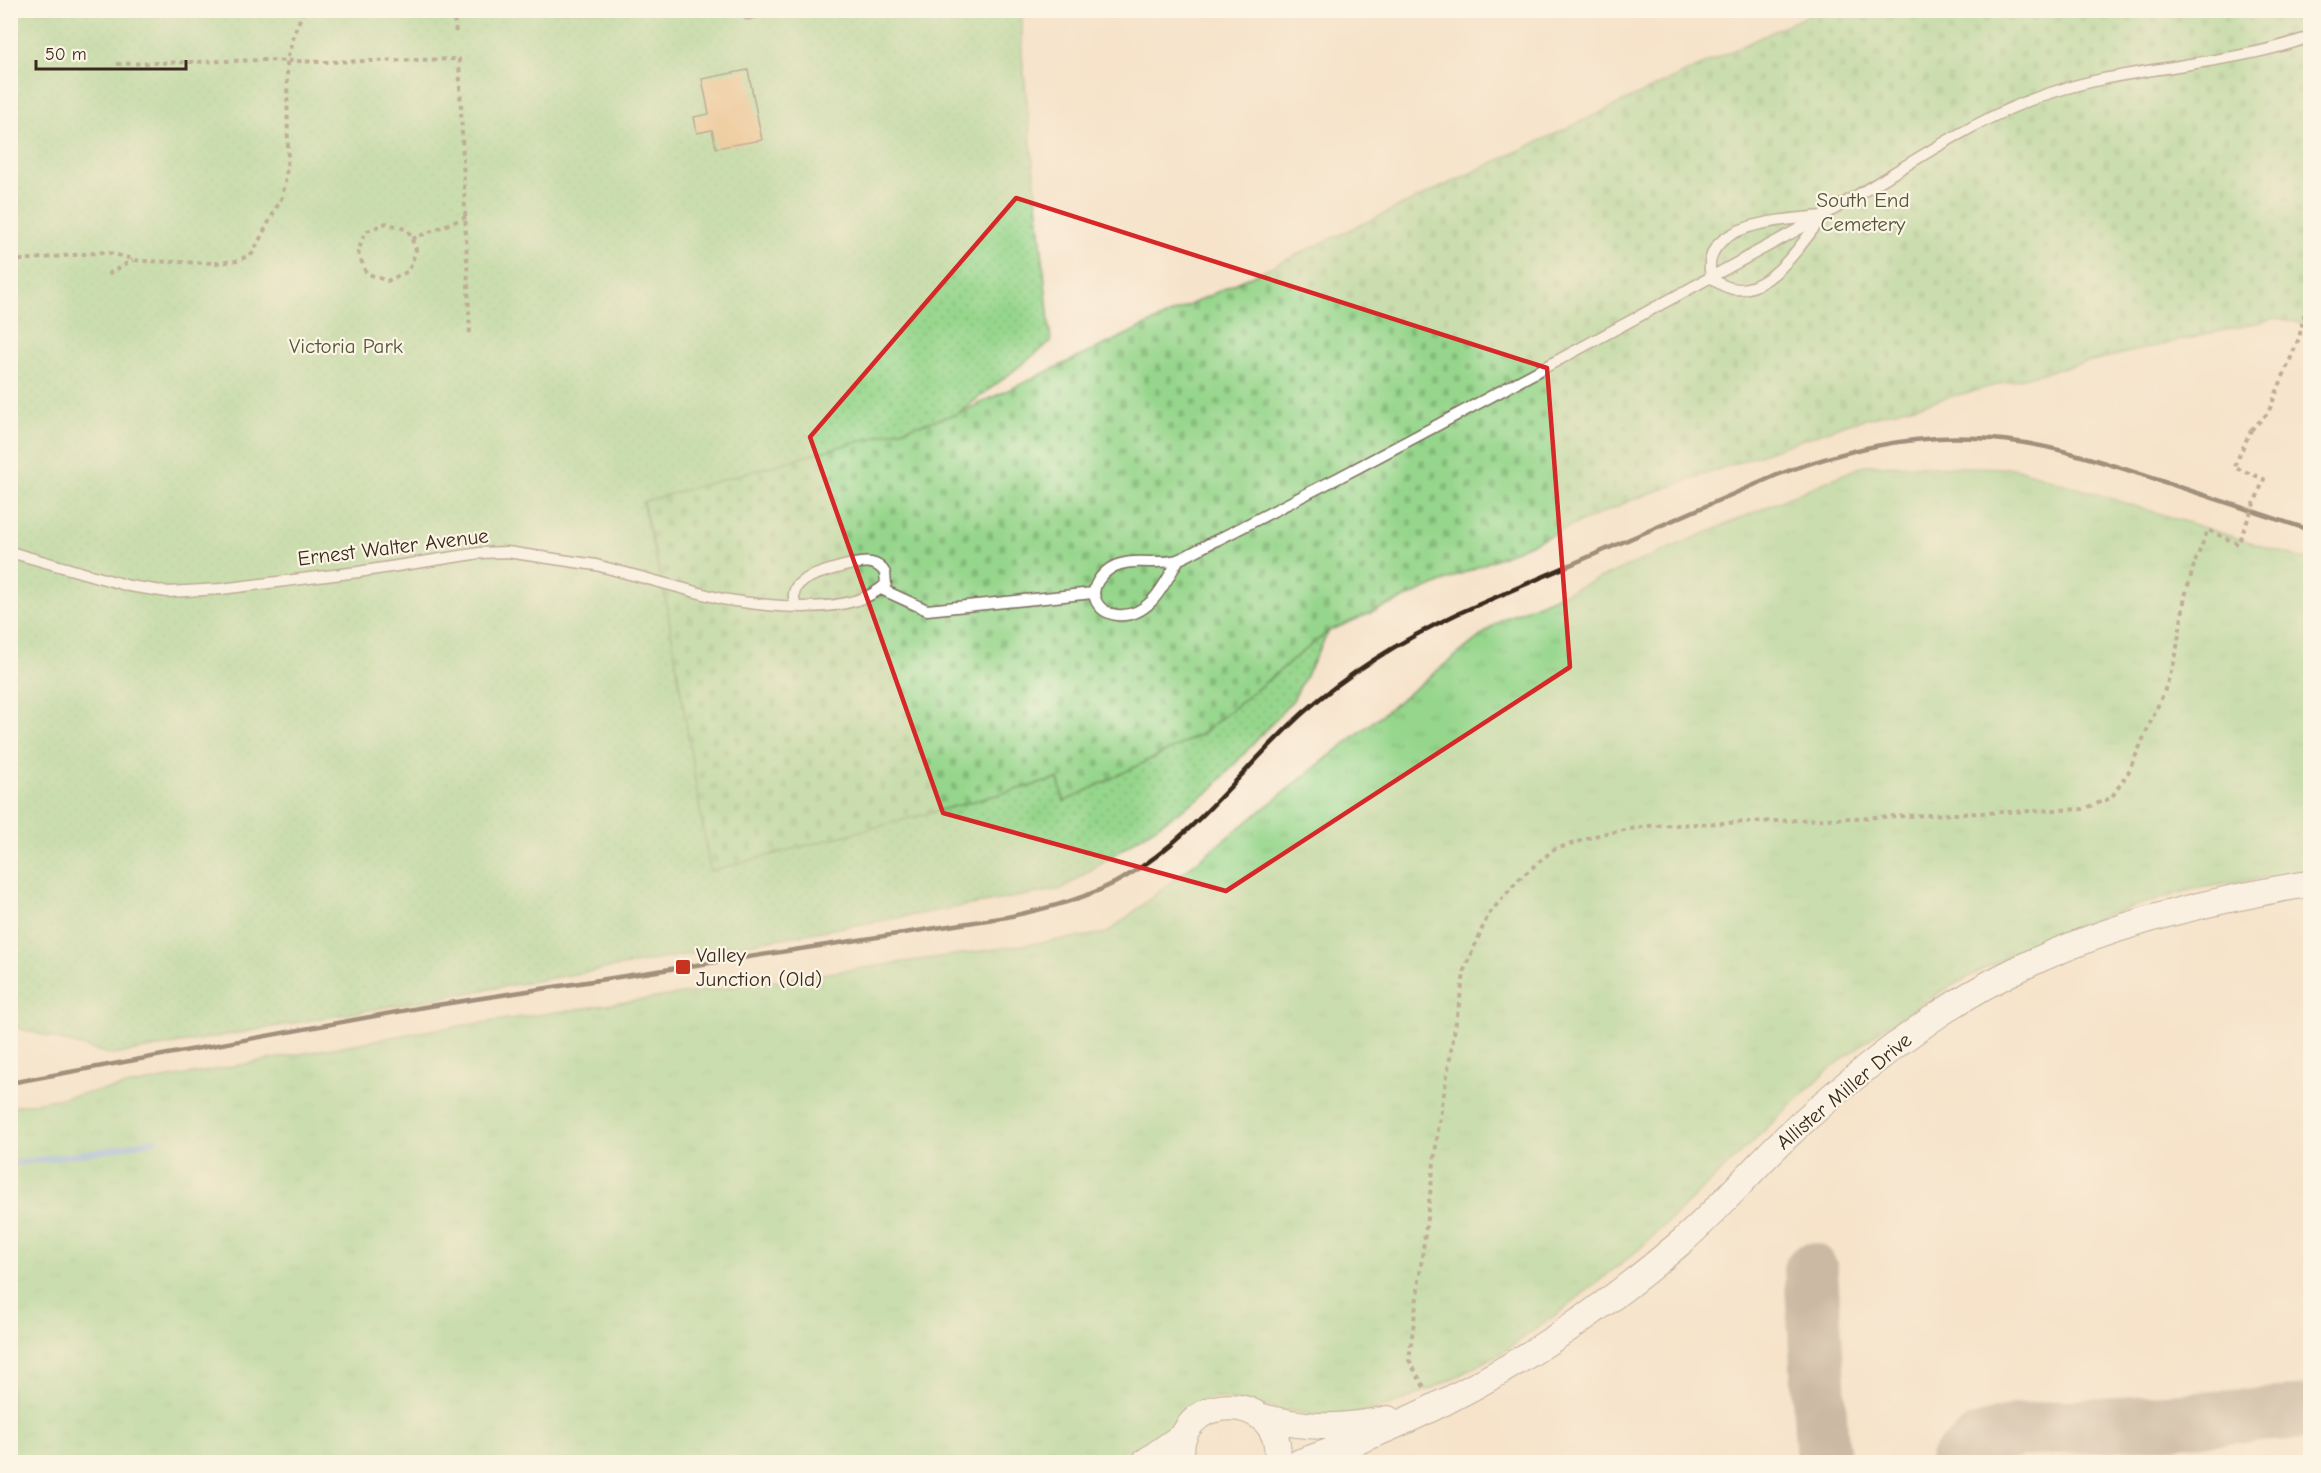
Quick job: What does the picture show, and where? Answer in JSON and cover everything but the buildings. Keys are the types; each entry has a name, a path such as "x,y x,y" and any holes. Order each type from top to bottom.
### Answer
{"street":[{"name":"Allister Miller Drive","path":"1300,1462 1372,1437 1434,1407 1536,1352 1632,1282 1681,1242 1782,1141 1863,1069 1934,1017 1997,981 2053,953 2133,924 2192,907 2310,884"},
{"name":"Allister Miller Drive","path":"1185,1434 1193,1422 1204,1413 1218,1407 1232,1406 1246,1409 1259,1416 1289,1425 1331,1428 1376,1422 1434,1407"},
{"path":"1259,1416 1270,1428 1276,1444 1276,1462"},
{"path":"1145,1462 1185,1434"},
{"path":"1182,1462 1181,1446 1185,1434"}],"lane":[{"path":"748,14 763,10"},
{"path":"1179,559 1165,586 1147,606 1122,615 1106,612 1099,605 1094,593 1098,580 1116,565 1138,561 1162,562 1179,559 1414,438 1824,216 1991,117 2045,94 2088,81 2244,55 2310,37"},
{"path":"1711,277 1709,267 1712,253 1721,242 1737,231 1765,222 1824,216"},
{"path":"1711,277 1732,288 1764,282 1792,255 1824,216"},
{"name":"Ernest Walter Avenue","path":"10,552 129,586 168,592 220,589 358,572 480,553 507,552 596,565 722,599 795,606 831,605 853,601 883,588"},
{"path":"795,606 793,596 798,584 827,572 872,562 883,568 886,579 883,588 927,610 1094,593"}],"path":[{"path":"10,261 106,252 134,259 216,263 245,258 257,247 282,197 288,157 287,61 294,33 304,10"},
{"path":"413,10 436,18 454,19 469,10"},
{"path":"454,19 456,32"},
{"path":"117,64 459,59 470,337"},
{"path":"412,239 466,217"},
{"path":"386,223 408,230 412,239 416,250 409,271 387,281 366,273 358,252 365,232 386,223"},
{"path":"108,274 134,259"},
{"path":"1434,1407 1409,1360 1438,1124 1465,968 1488,915 1518,880 1552,850 1601,834 1648,826 2083,809 2111,798 2128,773 2164,692 2175,660 2185,596 2208,530 2238,544 2264,479 2234,467 2251,430 2268,413 2299,338 2310,290"}],"highlighted area":[{"path":"1016,198 1547,368 1570,667 1226,891 943,813 810,437"}],"green space":[{"name":"Victoria Park","path":"10,11 1022,11 1022,53 1051,342 957,414 642,502 666,601 710,871 1058,779 1064,802 1200,735 1329,631 1293,700 1210,791 1062,889 112,1055 11,1026 10,810 15,795 10,776"},
{"name":"South End Cemetery","path":"1817,11 2310,11 2310,325 2277,318 2070,366 1849,423 1632,500 1329,631 1200,735 1064,802 1058,779 709,872 666,601 643,501 957,414"},
{"path":"1865,465 2014,468 2310,561 2310,871 2193,889 2106,915 2028,946 1942,991 1886,1026 1825,1073 1638,1250 1557,1314 1503,1352 1446,1382 1390,1406 1353,1414 1313,1415 1215,1397 1193,1406 1180,1423 1147,1448 1123,1462 11,1462 11,1107 425,1031 1107,933 1501,620"}],"waterway":[{"path":"10,1164 108,1150 155,1140"}],"taxiway":[{"path":"1811,1270 1823,1462"},
{"path":"1956,1462 1981,1441 2020,1430 2310,1412"}],"railway":[{"path":"10,1083 424,1007 1007,917 1084,896 1113,884 1151,860 1197,821 1304,712 1340,683 1416,635 1457,614 1777,475 1851,452 1901,442 1951,437 2021,442 2105,463 2310,530"}],"place":[{"name":"Valley Junction (Old)","path":"683,967"}]}
